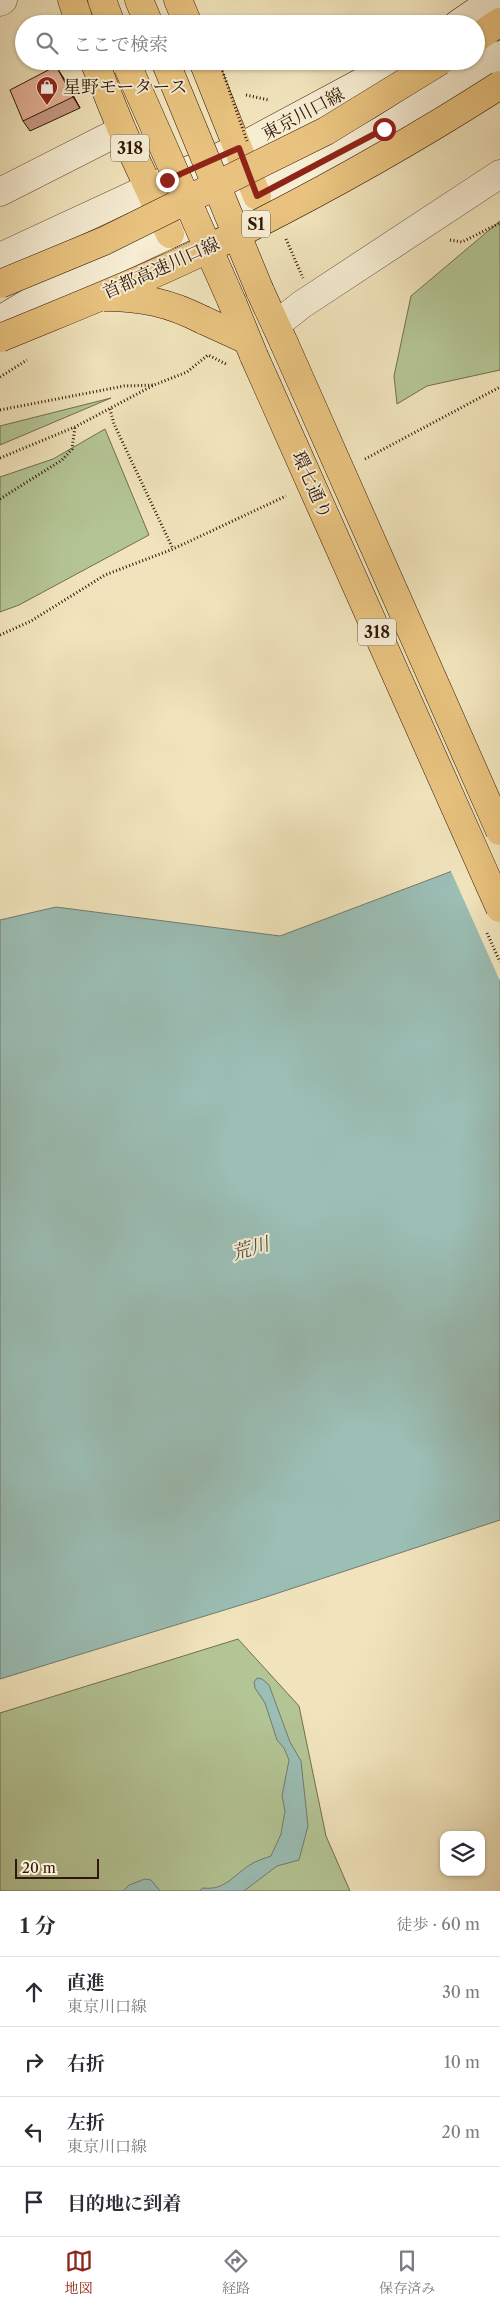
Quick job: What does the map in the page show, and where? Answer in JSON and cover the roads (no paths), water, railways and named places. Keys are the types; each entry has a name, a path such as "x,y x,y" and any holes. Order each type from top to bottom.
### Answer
{"main road":[{"path":"72,0 77,15"},
{"path":"102,0 108,15"},
{"path":"139,0 145,15"},
{"path":"178,0 184,15"},
{"path":"485,32 500,22"},
{"name":"318","path":"98,70 122,130 170,234"},
{"name":"環七通り","path":"130,70 500,908"},
{"name":"環七通り","path":"169,70 260,291 500,831"},
{"path":"207,70 257,196"},
{"path":"0,284 104,241 326,131 425,70"},
{"name":"首都高速川口線","path":"0,338 194,255 342,180 455,114 500,85"},
{"path":"0,319 43,304 78,297 112,297 161,302 184,310 251,348"}],"street":[{"path":"471,15 493,0"},
{"path":"485,65 500,55"},
{"name":"東京川口線","path":"0,257 239,148 384,70"},
{"path":"0,319 45,293 170,234 257,196 384,129 476,70"},
{"path":"0,192 122,130"},
{"path":"280,334 301,304 500,174"}],"water":[{"name":"荒川","path":"500,853 500,1520 257,1600 0,1679 0,920 56,907 280,936"},
{"path":"257,1678 262,1679 269,1685 290,1742 301,1761 308,1826 299,1860 277,1866 244,1891 199,1891 203,1888 218,1887 253,1863 271,1856 281,1834 285,1811 282,1796 289,1760 284,1748 277,1740 265,1703 255,1688 254,1682"},
{"path":"145,1879 151,1880 160,1891 123,1891 129,1885"}],"place":[{"name":"星野モータース","path":"47,106"}]}
